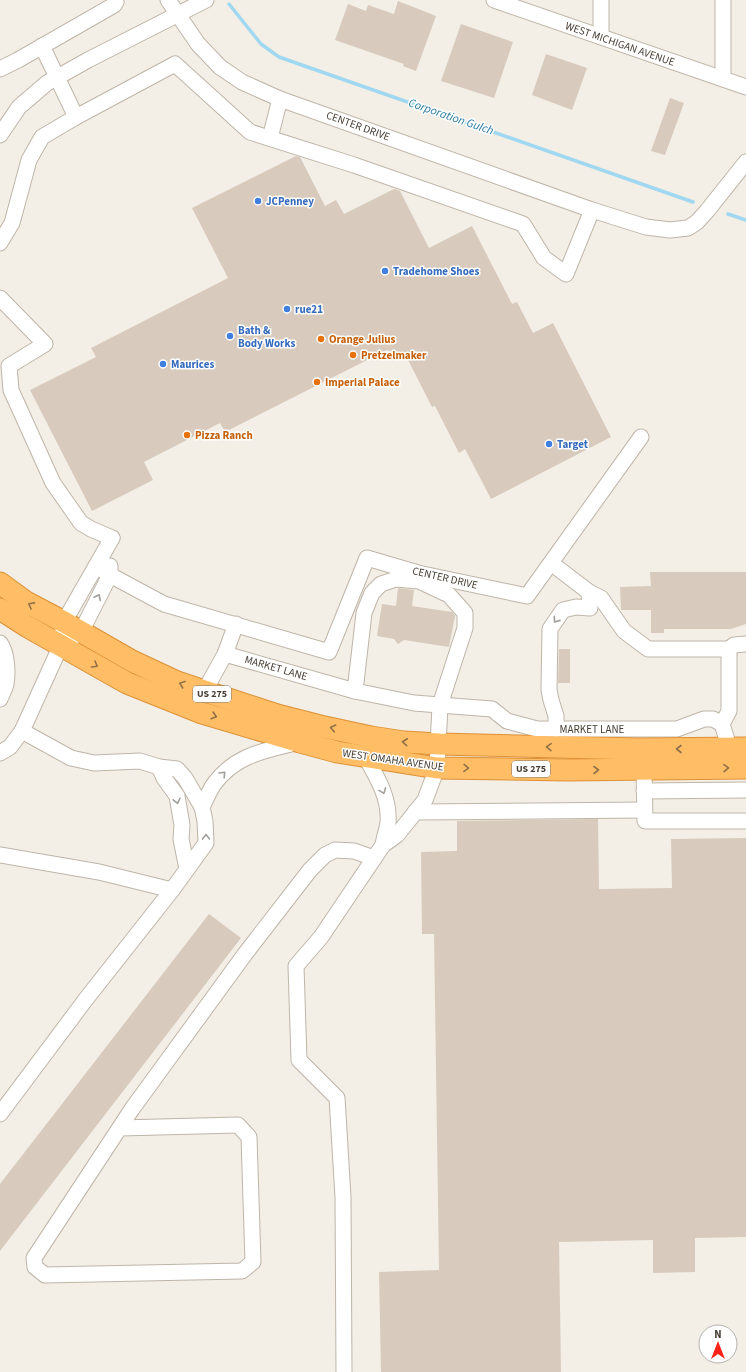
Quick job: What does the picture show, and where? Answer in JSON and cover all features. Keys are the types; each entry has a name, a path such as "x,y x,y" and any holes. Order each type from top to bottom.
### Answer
{"highway":[{"name":"US 275","path":"0,583 26,602 72,627"},
{"name":"US 275","path":"0,609 61,645"},
{"name":"WEST OMAHA AVENUE","path":"72,627 132,661 177,682 204,692 277,716 397,741 439,744 630,749 737,748"},
{"name":"WEST OMAHA AVENUE","path":"61,645 127,683 202,713 337,752 438,768 644,770 746,768"}],"street":[{"path":"0,69 114,5 116,2 115,0"},
{"name":"CENTER DRIVE","path":"168,0 198,44 220,67 242,82 280,99 592,210 646,226 670,230 688,228 697,222 707,211 746,162"},
{"path":"0,135 19,108 47,83 88,60 206,0"},
{"name":"WEST MICHIGAN AVENUE","path":"494,0 746,87"},
{"path":"601,37 602,0"},
{"path":"723,0 723,79"},
{"path":"42,46 76,117"},
{"path":"0,243 12,222 29,160 42,138 76,117 175,64 250,132 354,165 523,224 544,258 566,274 592,210"},
{"path":"270,138 280,99"},
{"path":"0,298 45,344 9,366 11,390 53,483 81,523 112,538"},
{"name":"CENTER DRIVE","path":"236,624 330,652 367,558 418,573 528,596 641,437"},
{"path":"72,627 96,566 112,538"},
{"path":"0,753 10,748 22,731 61,645 72,627 110,575 112,538"},
{"path":"551,563 589,592 601,598 624,631 648,649 729,649 734,645 746,644"},
{"path":"96,566 164,604 236,624 225,654 204,692"},
{"path":"355,691 364,613 372,593 381,584 396,579 420,581 449,595 465,613 465,628 440,705 438,768 425,800 397,835 383,844"},
{"path":"556,729 556,716 549,690 550,629 563,610 576,607 590,608 589,592"},
{"path":"0,699 6,684 3,649"},
{"path":"729,649 730,711 722,724 727,740 737,748"},
{"name":"MARKET LANE","path":"225,654 355,691 414,703 492,709 507,721 537,729 677,729 704,719 713,720 722,724"},
{"path":"0,1114 86,999 172,890 206,843 205,821 202,807 185,778 176,770 159,767 140,761 94,763 71,758 22,731"},
{"path":"202,807 213,785 225,772 243,758 266,750 300,742"},
{"path":"344,1372 343,1197 338,1098 299,1060 296,966 320,937 383,844 388,822 387,802 378,780 365,756"},
{"path":"159,767 164,778 176,796 182,824 181,839 187,869"},
{"path":"644,770 645,821 746,821"},
{"path":"644,791 746,790"},
{"path":"415,812 644,810"},
{"path":"120,1128 238,1125 249,1136 252,1262 242,1271 45,1275 35,1267 34,1258 120,1128 245,954 310,870 325,855 336,850 354,851 374,858"},
{"path":"0,855 99,872 172,890"}],"building":[{"path":"398,1 436,16 416,71 403,66 404,64 335,40 348,4 366,11 368,5 394,14"},
{"path":"461,24 513,42 494,98 441,81"},
{"path":"546,54 587,68 572,110 532,95"},
{"path":"670,98 684,103 665,155 651,151"},
{"path":"296,156 300,157 325,206 336,200 344,214 394,189 400,191 429,248 472,226 512,304 517,302 533,333 553,323 611,437 491,499 465,449 459,453 435,406 432,407 407,358 387,350 225,432 220,423 144,462 153,480 92,511 30,390 96,357 91,348 228,278 192,208"},
{"path":"650,572 746,572 746,624 731,629 664,629 664,633 651,633 651,610 621,610 620,587 651,586"},
{"path":"398,588 414,590 412,606 452,612 455,616 449,647 404,640 398,644 394,639 377,636 382,604 396,606"},
{"path":"559,649 570,649 570,683 558,683"},
{"path":"598,819 599,889 672,888 671,839 746,838 746,1237 695,1238 695,1272 653,1273 653,1240 559,1242 561,1372 381,1372 379,1272 439,1270 434,934 422,934 421,852 457,851 457,821"},
{"path":"209,914 241,938 0,1251 0,1184"}],"waterway":[{"name":"Corporation Gulch","path":"229,4 261,44 279,57 693,202"},
{"name":"Corporation Gulch","path":"728,214 746,220"}],"place":[{"name":"JCPenney","path":"258,201"},
{"name":"Tradehome Shoes","path":"385,271"},
{"name":"rue21","path":"287,309"},
{"name":"Bath & Body Works","path":"230,336"},
{"name":"Orange Julius","path":"321,339"},
{"name":"Pretzelmaker","path":"353,355"},
{"name":"Maurices","path":"163,364"},
{"name":"Imperial Palace","path":"317,382"},
{"name":"Pizza Ranch","path":"187,435"},
{"name":"Target","path":"549,444"}]}
